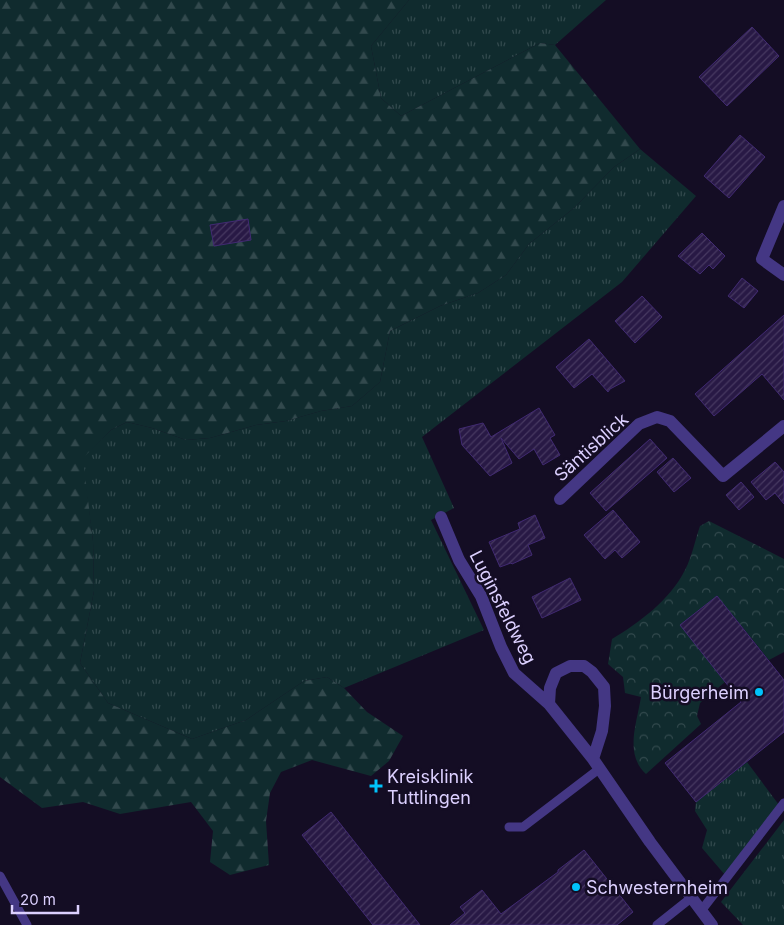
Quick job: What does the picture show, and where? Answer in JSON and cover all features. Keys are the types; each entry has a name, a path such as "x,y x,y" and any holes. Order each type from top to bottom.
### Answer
{"street":[{"path":"784,206 762,259 784,275"},
{"name":"Säntisblick","path":"560,499 639,424 657,417 670,421 723,476 784,426"},
{"name":"Luginsfeldweg","path":"441,517 459,560 481,596 501,647 514,673 549,704 596,764 700,911 712,925"},
{"name":"Luginsfeldweg","path":"549,704 550,688 556,673 570,666 584,666 604,686 606,706 596,764"}],"lane":[{"path":"509,827 523,827 596,764"},
{"path":"700,911 784,803"},
{"path":"0,876 27,925"},
{"path":"657,925 691,898"}],"green space":[{"path":"0,0 409,0 371,46 381,98 401,116 540,43 555,45 640,149 614,167 574,208 529,244 506,275 478,293 440,306 390,331 380,382 352,406 321,411 286,421 256,425 210,438 186,440 152,428 127,422 111,430 83,458 93,541 94,591 80,663 108,703 192,739 246,720 304,681 327,677 344,688 367,712 403,736 389,761 371,776 312,760 281,772 270,793 266,821 269,865 230,875 210,862 213,831 191,802 120,814 83,802 42,808 0,777"},
{"path":"409,0 606,0 555,45 540,43 401,116 381,98 371,46"},
{"path":"640,149 696,196 622,282 422,437 454,508 431,520 484,630 344,688 327,677 304,681 246,720 192,739 108,703 80,663 94,591 93,541 82,458 111,430 127,422 152,428 186,440 210,438 256,425 286,421 321,411 352,406 380,382 390,331 440,306 478,293 506,275 529,244 574,208 614,167"},
{"path":"709,521 784,559 784,652 769,660 717,596 680,625 725,682 700,703 697,716 701,724 646,774 639,766 634,748 635,728 641,697 625,693 623,677 608,664 612,639 643,618 663,601 679,581 687,565 700,526"},
{"path":"747,762 779,805 725,875 702,848 707,830 695,811 696,802"},
{"path":"784,820 784,925 743,925 721,902"}],"building":[{"path":"752,27 779,56 727,106 699,77"},
{"path":"740,135 765,157 729,198 704,176"},
{"path":"248,219 251,240 214,246 210,225"},
{"path":"702,233 725,256 713,269 709,265 700,274 678,256"},
{"path":"742,278 758,291 744,308 728,296"},
{"path":"642,296 662,317 635,343 615,321"},
{"path":"784,315 784,400 762,374 714,416 695,394"},
{"path":"589,339 625,381 608,392 592,374 574,388 556,367"},
{"path":"539,408 555,435 550,438 560,455 543,465 534,449 519,459 501,438 512,463 490,476 462,445 459,429 483,423 491,437"},
{"path":"650,439 667,458 606,511 590,493"},
{"path":"673,458 691,478 674,492 657,472"},
{"path":"775,462 784,472 784,504 775,493 766,500 751,482"},
{"path":"741,482 754,497 739,510 726,495"},
{"path":"613,510 640,542 622,558 615,550 605,559 584,535"},
{"path":"535,515 545,538 528,545 532,555 500,567 489,542 520,529 518,523"},
{"path":"570,578 581,600 542,618 532,597"},
{"name":"Bürgerheim","path":"717,596 784,680 784,732 696,802 665,763 741,702 680,625"},
{"path":"331,812 420,925 373,925 302,835"},
{"name":"Schwesternheim","path":"584,850 633,912 617,925 450,925 465,913 460,907 482,890 501,914 558,872 558,870"}],"place":[{"name":"Bürgerheim","path":"759,692"},
{"name":"Kreisklinik Tuttlingen","path":"376,786"},
{"name":"Schwesternheim","path":"576,887"}]}
